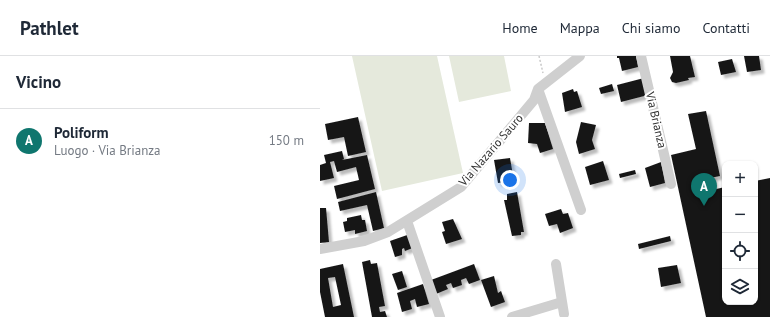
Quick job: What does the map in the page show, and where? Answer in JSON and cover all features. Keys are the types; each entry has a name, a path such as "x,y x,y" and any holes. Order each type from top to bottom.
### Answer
{"street":[{"name":"Via Nazario Sauro","path":"320,249 364,241 388,232 461,187 534,100 542,86 580,56"},
{"name":"Via Brianza","path":"641,56 671,184"},
{"path":"542,86 581,210"},
{"path":"407,221 440,317"},
{"path":"556,264 564,314"},
{"path":"512,317 562,302"}],"path":[{"path":"538,56 542,86"}],"shaded area":[{"path":"352,56 437,56 463,173 382,191"},
{"path":"449,56 504,56 511,91 459,102"}],"building":[{"path":"617,56 636,56 638,67 622,71 619,58 617,58"},
{"path":"670,56 690,56 695,77 676,83 672,82 670,78 673,72"},
{"path":"744,56 759,56 761,70 747,72"},
{"path":"732,59 736,72 721,75 718,62"},
{"path":"644,78 648,95 621,102 617,85"},
{"path":"612,84 614,91 601,94 599,88"},
{"path":"573,89 574,92 577,91 582,107 565,112 562,93"},
{"path":"706,111 720,176 710,178 712,190 722,188 722,305 758,305 758,180 770,178 770,317 706,317 671,155 696,149 688,114"},
{"path":"358,117 366,152 348,156 344,137 328,140 325,124"},
{"path":"581,122 596,125 592,140 595,149 579,154 576,142"},
{"path":"529,123 545,123 553,149 540,153 537,144 528,143"},
{"path":"342,151 344,159 342,160 367,155 375,189 337,199 334,186 359,180 356,167 337,172 334,161 330,162 334,178 320,181 320,165 326,163 324,155"},
{"path":"510,158 514,181 498,183 494,160"},
{"path":"603,161 609,180 590,185 585,167"},
{"path":"661,162 665,183 650,187 645,168"},
{"path":"635,170 636,174 620,178 619,174"},
{"path":"376,192 384,228 373,231 367,205 340,211 338,202"},
{"path":"517,192 524,232 521,232 521,235 512,236 504,200 507,200 507,194"},
{"path":"320,208 326,208 329,242 320,243"},
{"path":"561,209 563,214 568,213 573,228 560,233 557,224 549,226 545,214"},
{"path":"361,215 362,220 365,220 367,231 355,234 355,230 345,232 343,222 347,221 347,218"},
{"path":"453,219 462,239 446,244 442,232 445,231 442,222"},
{"path":"410,234 415,247 405,251 404,248 402,249 402,255 395,257 390,241"},
{"path":"670,236 671,241 639,249 638,244"},
{"path":"370,260 371,264 377,263 385,306 379,307 380,312 385,311 387,317 372,317 362,262"},
{"path":"343,264 354,317 325,317 320,292 320,269","holes":["335,277 341,305 333,307 328,278"]},
{"path":"474,264 480,280 469,284 466,278 461,280 462,285 453,288 451,283 446,285 448,289 436,294 431,280"},
{"path":"677,265 681,283 661,287 658,268"},
{"path":"402,271 407,287 398,290 392,274"},
{"path":"494,276 498,293 501,291 505,302 491,307 481,280"},
{"path":"423,284 429,304 417,307 415,299 410,301 412,309 402,312 397,293"}],"place":[{"name":"Poliform","path":"704,206"}]}
